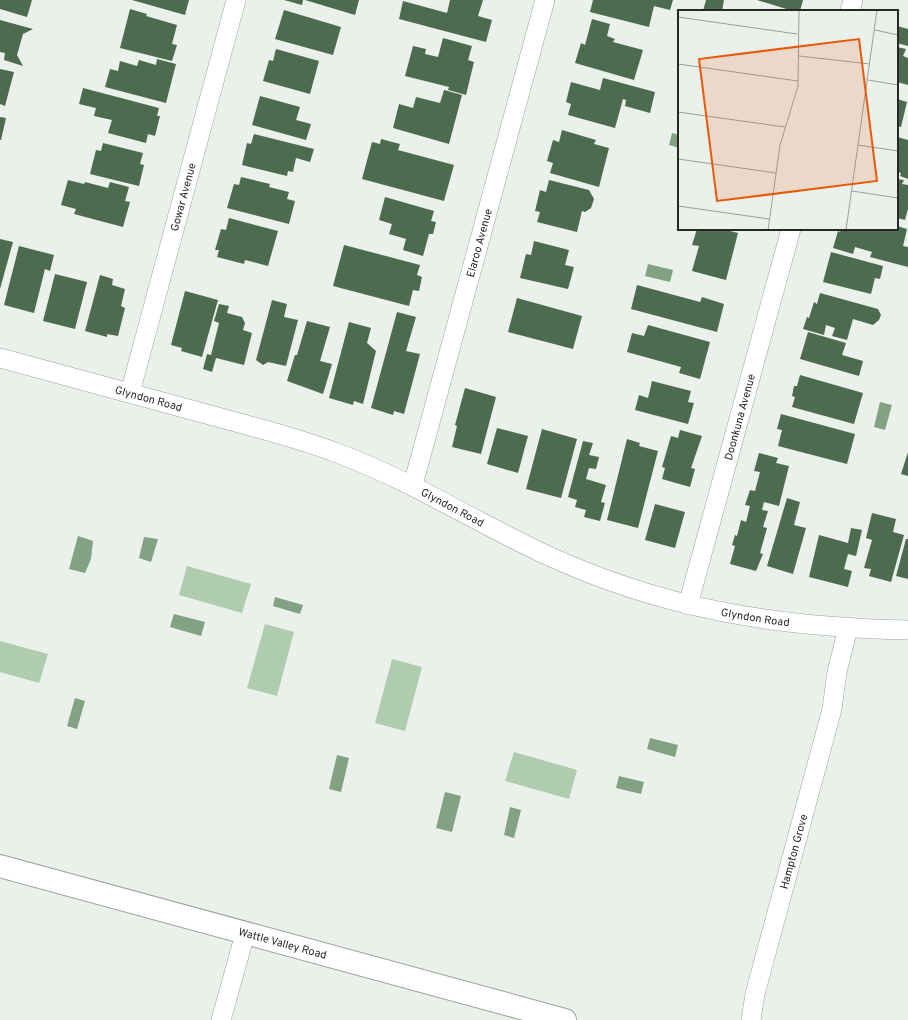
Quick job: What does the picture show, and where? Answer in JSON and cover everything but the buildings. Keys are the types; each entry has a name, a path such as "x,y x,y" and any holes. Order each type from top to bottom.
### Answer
{"street":[{"name":"Gowar Avenue","path":"130,393 236,0"},
{"name":"Elaroo Avenue","path":"413,485 545,0"},
{"path":"850,10 853,0"},
{"name":"Doonkuna Avenue","path":"688,605 791,230"},
{"name":"Glyndon Road","path":"0,358 302,441 376,468 413,485 499,532 576,568 634,590 688,605 766,621 854,629 908,630"},
{"name":"Hampton Grove","path":"745,1020 755,994 832,709 838,672 854,629"},
{"name":"Wattle Valley Road","path":"0,866 565,1020"},
{"path":"221,1020 245,934"},
{"name":"Hampton Grove","path":"751,1020 755,994"}],"shaded area":[{"path":"672,133 678,135 678,148 669,145"},
{"path":"648,264 673,270 670,282 645,276"},
{"path":"880,402 892,405 885,430 874,427"},
{"path":"78,536 93,541 91,559 85,573 69,569"},
{"path":"144,537 158,539 151,562 139,558"},
{"path":"187,566 251,584 242,613 179,595"},
{"path":"275,597 303,605 300,614 273,606"},
{"path":"174,614 205,622 201,636 170,627"},
{"path":"265,624 294,632 277,696 247,688"},
{"path":"0,641 48,654 39,683 0,672"},
{"path":"392,659 422,667 405,731 375,723"},
{"path":"75,698 85,701 77,729 67,726"},
{"path":"650,738 678,745 675,757 647,749"},
{"path":"514,752 577,770 569,799 505,781"},
{"path":"337,755 349,758 341,792 329,789"},
{"path":"619,776 644,782 641,794 616,788"},
{"path":"445,792 461,796 452,832 436,828"},
{"path":"510,807 521,810 514,838 504,835"}]}
